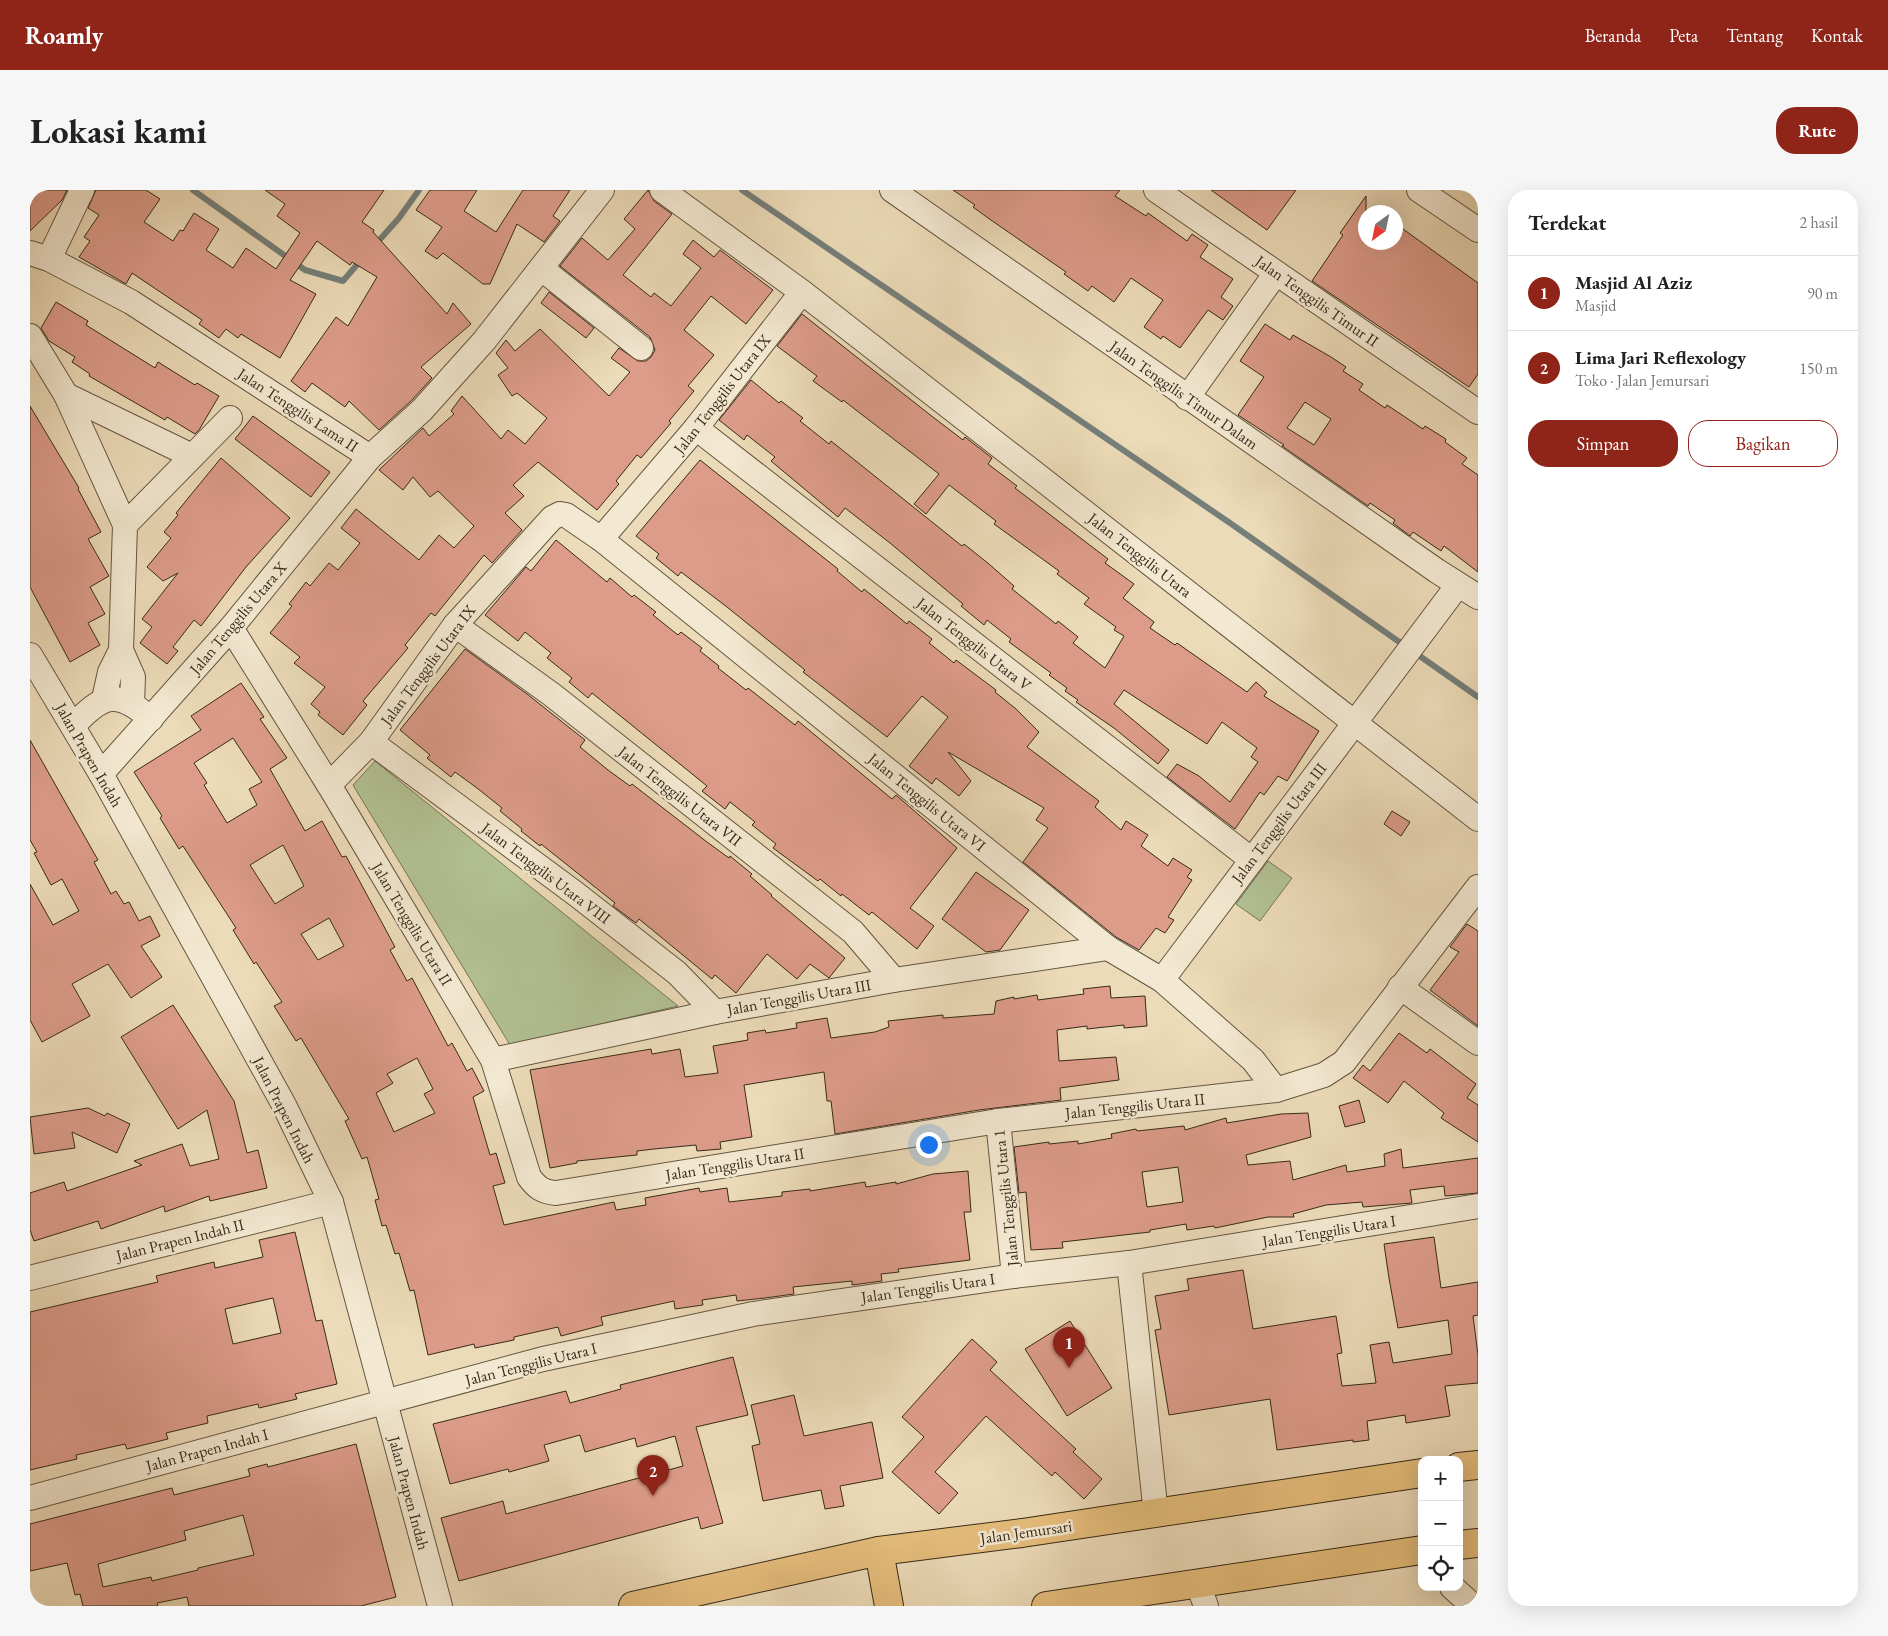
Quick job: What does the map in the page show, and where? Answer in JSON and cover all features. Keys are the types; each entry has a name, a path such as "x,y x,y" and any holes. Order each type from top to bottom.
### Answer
{"main road":[{"path":"1463,1467 1478,1465"},
{"name":"Jalan Jemursari","path":"633,1606 879,1551 1156,1514 1256,1497 1418,1474"},
{"path":"1463,1545 1478,1543"},
{"path":"879,1551 889,1606"},
{"path":"1046,1606 1201,1594 1418,1554"}],"street":[{"path":"40,256 82,190"},
{"name":"Jalan Tenggilis Lama II","path":"40,256 131,302 370,457 422,410 459,369 542,269 602,190"},
{"name":"Jalan Tenggilis Utara","path":"662,190 802,292 1478,819"},
{"name":"Jalan Tenggilis Timur Dalam","path":"892,190 1187,398 1478,597"},
{"name":"Jalan Tenggilis Timur II","path":"1156,190 1478,412"},
{"path":"1419,190 1478,230"},
{"path":"542,269 641,348"},
{"path":"1187,398 1276,272"},
{"name":"Jalan Tenggilis Utara IX","path":"601,540 696,428 802,292"},
{"path":"30,336 66,394 125,524 121,650 108,676 104,699"},
{"path":"66,394 192,456"},
{"path":"125,524 230,418"},
{"name":"Jalan Tenggilis Utara V","path":"696,428 1252,860"},
{"name":"Jalan Tenggilis Utara X","path":"101,774 232,628 370,457"},
{"name":"Jalan Tenggilis Utara IX","path":"328,785 371,742 455,624 552,518 560,514 574,519"},
{"name":"Jalan Tenggilis Utara VI","path":"574,519 1108,948 1162,980 1254,1060 1276,1090"},
{"name":"Jalan Tenggilis Utara III","path":"1162,980 1458,585"},
{"name":"Jalan Tenggilis Utara VII","path":"455,624 551,694 853,932 894,980"},
{"name":"Jalan Tenggilis Utara II","path":"232,628 493,1060 529,1177 539,1188 546,1192 556,1194 998,1121 1276,1090 1324,1075 1344,1062 1478,887"},
{"path":"121,650 133,677 132,704"},
{"name":"Jalan Prapen Indah","path":"30,655 101,774 284,1105 331,1202 440,1606"},
{"path":"73,726 94,704 104,699 132,704 151,719"},
{"name":"Jalan Tenggilis Utara VIII","path":"371,742 576,894 677,973 715,1012"},
{"name":"Jalan Tenggilis Utara III","path":"493,1060 715,1012 894,980 1108,948"},
{"path":"1400,987 1478,1043"},
{"name":"Jalan Tenggilis Utara 1","path":"998,1121 1014,1276"},
{"name":"Jalan Prapen Indah II","path":"30,1278 331,1202"},
{"name":"Jalan Tenggilis Utara I","path":"385,1402 543,1359 753,1314 1014,1276 1129,1263 1478,1206"},
{"path":"1129,1263 1156,1514"},
{"name":"Jalan Prapen Indah I","path":"30,1498 385,1402"},
{"path":"1456,1591 1473,1606"}],"green space":[{"path":"375,761 678,1006 510,1045 353,785"},
{"path":"1268,861 1292,878 1260,921 1236,904"}],"building":[{"path":"30,190 67,190 62,200 30,231"},
{"path":"96,190 146,190 160,199 144,222 173,241 180,230 183,231 194,213 219,229 206,250 233,268 246,248 276,269 300,233 277,216 285,204 265,190 384,190 362,222 374,230 373,232 447,314 453,303 471,324 421,367 432,378 412,400 379,430 349,401 345,407 312,383 305,392 291,381 336,317 348,326 377,277 352,262 350,265 317,241 290,280 316,294 280,358 241,334 238,338 226,329 219,338 199,324 202,320 132,273 126,284 79,257 90,241 84,237 99,215 88,208"},
{"path":"430,190 477,190 464,211 496,232 523,190 570,190 553,216 560,221 544,242 517,224 490,284 483,284 443,253 437,259 425,251 442,227 416,210"},
{"path":"648,190 654,201 672,214 623,275 651,297 654,293 671,306 701,268 683,254 693,240 714,257 720,250 773,290 746,324 711,296 684,330 714,355 688,386 694,391 669,421 671,423 641,458 637,455 616,481 619,484 597,510 538,462 513,485 524,496 505,513 522,530 492,563 484,555 435,616 431,613 405,645 408,648 363,701 367,705 343,735 318,715 320,712 311,704 325,687 294,663 300,657 270,633 292,606 289,604 306,582 310,586 329,563 338,570 360,543 341,528 356,509 419,560 439,535 454,548 474,526 438,491 430,497 413,477 403,490 379,470 423,428 429,436 454,414 451,411 462,396 501,439 508,430 525,444 547,418 517,393 512,396 498,375 508,368 496,353 506,340 515,351 540,329 609,396 630,372 611,358 619,348 638,361 646,361 651,357 655,350 650,337 560,266 582,238 608,260 635,229 624,219"},
{"path":"953,190 1120,190 1115,196 1146,216 1148,213 1187,241 1192,234 1208,245 1200,257 1233,279 1221,297 1233,306 1223,320 1208,310 1180,348 1163,336 1161,339 1144,327 1163,300 1131,278 1114,302 1092,286 1088,291 1064,274 1066,272 988,218 973,207 975,205"},
{"path":"1211,190 1296,190 1267,230"},
{"path":"1366,196 1366,205 1360,205"},
{"path":"1358,207 1358,250 1403,250 1403,229 1478,283 1478,374 1469,387 1312,281 1343,235 1340,233"},
{"path":"549,292 594,328 586,338 541,303"},
{"path":"56,302 88,321 86,325 155,368 158,362 195,385 197,383 219,396 199,430 195,434 167,417 165,420 89,376 90,374 72,362 75,357 49,341 41,328"},
{"path":"802,314 963,440 965,437 992,458 988,464 1017,486 1015,488 1108,559 1105,563 1134,584 1123,598 1154,622 1150,628 1175,645 1177,643 1247,692 1256,682 1267,692 1264,696 1319,731 1287,781 1278,776 1264,795 1260,792 1235,829 1167,777 1177,764 1199,776 1230,802 1258,762 1251,757 1257,748 1222,722 1207,744 1124,690 1114,704 1169,750 1158,764 1114,728 1076,702 1078,700 1065,691 1067,688 1049,675 1051,673 1009,642 1011,639 987,620 984,625 961,606 963,604 890,543 845,508 838,517 771,461 775,457 747,435 744,440 719,420 751,380 779,403 781,401 803,418 800,421 829,444 831,441 962,546 964,544 989,564 1014,586 1012,589 1056,624 1058,621 1078,637 1073,643 1105,668 1124,636 1114,630 1116,627 1084,604 1089,598 1057,574 1059,571 994,524 996,521 949,485 926,514 914,504 939,474 843,400 842,402 813,381 817,376 777,346"},
{"path":"1265,324 1290,340 1293,335 1331,357 1346,367 1343,371 1363,384 1359,390 1385,408 1387,405 1423,429 1425,426 1446,439 1445,442 1467,458 1462,464 1478,475 1478,572 1444,546 1441,551 1413,532 1410,536 1393,523 1395,520 1370,503 1368,506 1282,446 1284,445 1238,415 1264,377 1240,361","holes":["1305,402 1331,419 1314,445 1287,428"]},
{"path":"30,406 79,488 101,532 88,539 109,576 90,587 105,614 88,623 100,645 70,662 30,587"},
{"path":"253,416 330,472 311,497 235,439"},
{"path":"221,458 290,518 246,567 201,626 194,620 173,647 178,651 167,664 140,643 152,627 142,619 178,573 163,581 147,567 171,538 164,532 178,515 176,513"},
{"path":"700,460 838,569 837,571 862,592 864,589 907,624 909,621 932,639 929,643 954,663 956,660 996,690 995,692 1016,709 1039,732 1027,747 1099,801 1095,807 1121,830 1126,821 1148,835 1141,846 1168,866 1173,858 1192,870 1187,877 1192,880 1168,917 1174,920 1165,933 1156,928 1139,950 1116,937 1023,862 1048,828 1036,820 1044,808 948,752 971,781 959,796 936,778 932,784 909,766 948,717 922,696 887,737 803,672 805,670 727,607 681,572 678,576 656,558 659,554 636,536"},
{"path":"556,540 607,582 610,578 632,597 634,595 656,612 653,615 678,635 681,632 702,648 700,651 746,690 748,688 795,725 798,721 892,799 896,795 957,848 910,908 934,926 917,949 872,912 869,915 842,894 841,896 820,879 818,881 773,848 776,844 752,825 755,822 730,802 725,809 702,791 707,786 592,693 588,698 569,682 572,678 547,658 551,653 525,632 518,641 485,615 526,567 531,571"},
{"path":"465,649 527,694 585,740 580,747 608,770 630,786 632,784 707,842 729,858 730,856 752,874 750,876 771,896 845,958 829,978 810,964 797,979 767,954 736,993 715,975 712,979 639,919 636,923 613,906 615,903 541,844 540,846 521,831 522,829 500,811 502,808 477,788 455,772 451,777 427,758 430,755 400,730"},
{"path":"241,683 264,717 260,719 287,758 270,769 305,831 322,821 342,857 346,856 395,947 390,950 407,981 412,978 448,1046 452,1043 467,1071 472,1068 484,1091 473,1097 490,1155 496,1153 505,1183 493,1186 504,1225 614,1202 616,1210 646,1205 645,1198 699,1188 700,1192 727,1188 729,1202 782,1196 782,1192 810,1189 810,1191 865,1182 866,1187 896,1182 896,1184 933,1174 968,1171 971,1212 964,1212 970,1260 898,1269 899,1272 881,1274 882,1281 852,1285 852,1281 793,1287 794,1294 737,1301 736,1295 702,1300 703,1305 675,1309 674,1301 601,1317 603,1325 561,1336 558,1327 514,1337 514,1340 475,1348 474,1344 428,1355 414,1290 410,1291 399,1253 395,1254 386,1225 382,1226 375,1200 379,1199 367,1157 362,1159 345,1121 349,1119 301,1038 296,1041 274,1006 282,1002 256,962 254,964 233,930 236,928 183,846 179,849 160,818 162,816 134,772 201,730 191,716","holes":["233,738 262,782 249,789 257,805 227,823 204,785 207,783 194,763","283,845 304,886 275,904 250,865","329,918 344,946 318,960 301,934","417,1058 433,1089 424,1094 435,1113 394,1132 376,1093 393,1083 387,1074"]},
{"path":"30,740 98,860 94,862 111,894 116,891 124,904 129,902 139,921 150,916 160,936 141,946 162,977 131,998 108,964 72,984 90,1016 42,1042 30,1020 30,884 53,925 79,911 62,879 51,885 34,853 37,852 30,840"},
{"path":"1392,811 1410,822 1401,836 1384,824"},
{"path":"976,872 1029,910 1000,950 986,952 942,919"},
{"path":"1467,924 1478,931 1478,1026 1430,990 1459,952 1450,947"},
{"path":"1110,986 1111,998 1145,996 1147,1026 1124,1028 1124,1025 1087,1029 1087,1026 1057,1030 1059,1061 1116,1057 1119,1080 1060,1088 1061,1100 979,1110 835,1134 831,1101 827,1101 824,1072 744,1085 752,1137 720,1142 721,1149 697,1151 696,1145 654,1149 637,1151 637,1155 577,1161 577,1163 550,1168 530,1070 651,1049 652,1054 680,1049 685,1077 718,1073 713,1046 748,1040 747,1033 765,1030 766,1033 797,1028 796,1023 827,1018 831,1038 875,1032 889,1027 888,1021 943,1015 943,1018 994,1014 996,1001 1014,997 1014,999 1037,995 1038,1000 1084,994 1083,989"},
{"path":"173,1005 234,1101 247,1153 258,1150 267,1188 210,1201 209,1196 165,1212 164,1206 101,1229 98,1221 34,1241 30,1230 30,1193 64,1182 67,1191 142,1165 134,1161 182,1144 190,1166 219,1159 207,1110 178,1129 121,1037"},
{"path":"1399,1033 1427,1053 1430,1049 1476,1084 1467,1098 1478,1105 1478,1142 1441,1118 1444,1113 1404,1081 1388,1103 1353,1078 1363,1065 1370,1071"},
{"path":"1359,1100 1365,1122 1345,1127 1339,1106"},
{"path":"88,1108 105,1116 107,1113 130,1124 117,1153 72,1132 75,1148 34,1154 30,1117"},
{"path":"1308,1113 1311,1137 1246,1155 1248,1165 1290,1161 1293,1180 1346,1165 1347,1172 1385,1166 1384,1154 1401,1149 1403,1168 1478,1158 1478,1193 1445,1196 1444,1186 1410,1190 1412,1203 1363,1207 1362,1202 1326,1205 1293,1214 1294,1217 1268,1217 1215,1228 1214,1226 1187,1230 1186,1224 1150,1230 1150,1232 1062,1242 1063,1248 1031,1250 1026,1192 1019,1193 1014,1147 1049,1142 1049,1144 1078,1141 1078,1144 1112,1138 1111,1134 1136,1129 1137,1131 1184,1126 1185,1130 1226,1118 1227,1123 1281,1114","holes":["1178,1167 1183,1202 1147,1207 1142,1172"]},
{"path":"295,1232 316,1321 322,1320 337,1384 295,1394 297,1399 259,1408 258,1404 207,1416 208,1423 166,1433 168,1439 127,1449 125,1444 76,1455 77,1459 30,1470 30,1312 158,1282 156,1276 214,1262 215,1268 263,1257 259,1240","holes":["273,1298 281,1333 233,1344 225,1309"]},
{"path":"1434,1237 1441,1288 1478,1282 1478,1315 1473,1316 1478,1355 1478,1383 1445,1386 1450,1416 1406,1423 1405,1415 1367,1421 1369,1440 1353,1442 1353,1440 1277,1450 1270,1399 1169,1415 1155,1330 1161,1329 1155,1296 1189,1290 1187,1279 1243,1270 1253,1329 1336,1316 1342,1353 1337,1354 1342,1386 1376,1383 1370,1345 1389,1342 1393,1363 1452,1354 1448,1320 1398,1328 1389,1278 1384,1244"},
{"path":"1070,1321 1112,1388 1067,1416 1025,1349"},
{"path":"972,1339 997,1362 990,1370 1076,1449 1073,1452 1102,1479 1084,1499 1055,1472 1052,1476 986,1416 935,1472 958,1493 939,1514 892,1472 924,1437 902,1417"},
{"path":"733,1357 748,1415 696,1427 723,1523 701,1529 698,1517 459,1581 441,1518 503,1501 506,1514 683,1466 675,1436 637,1447 635,1438 585,1452 580,1435 544,1445 549,1461 509,1472 508,1469 450,1484 433,1424 566,1391 570,1403 621,1389 620,1385"},
{"path":"794,1395 804,1436 872,1422 883,1478 840,1486 844,1506 825,1509 821,1490 763,1501 752,1446 760,1444 751,1405"},
{"path":"356,1444 396,1597 361,1606 189,1606 187,1597 157,1603 158,1606 83,1606 80,1594 75,1595 67,1563 30,1571 30,1524 172,1488 174,1495 250,1476 248,1469 267,1464 268,1467","holes":["243,1515 254,1555 152,1581 151,1577 103,1587 98,1564 186,1540 184,1531"]}],"waterway":[{"path":"193,190 305,270 343,281 361,260"},
{"path":"375,245 399,218 419,190"},
{"path":"742,190 1230,523 1405,646"},
{"path":"1414,652 1478,697"}],"place":[{"name":"Masjid Al Aziz","path":"1069,1368"},
{"name":"Lima Jari Reflexology","path":"653,1496"}]}
